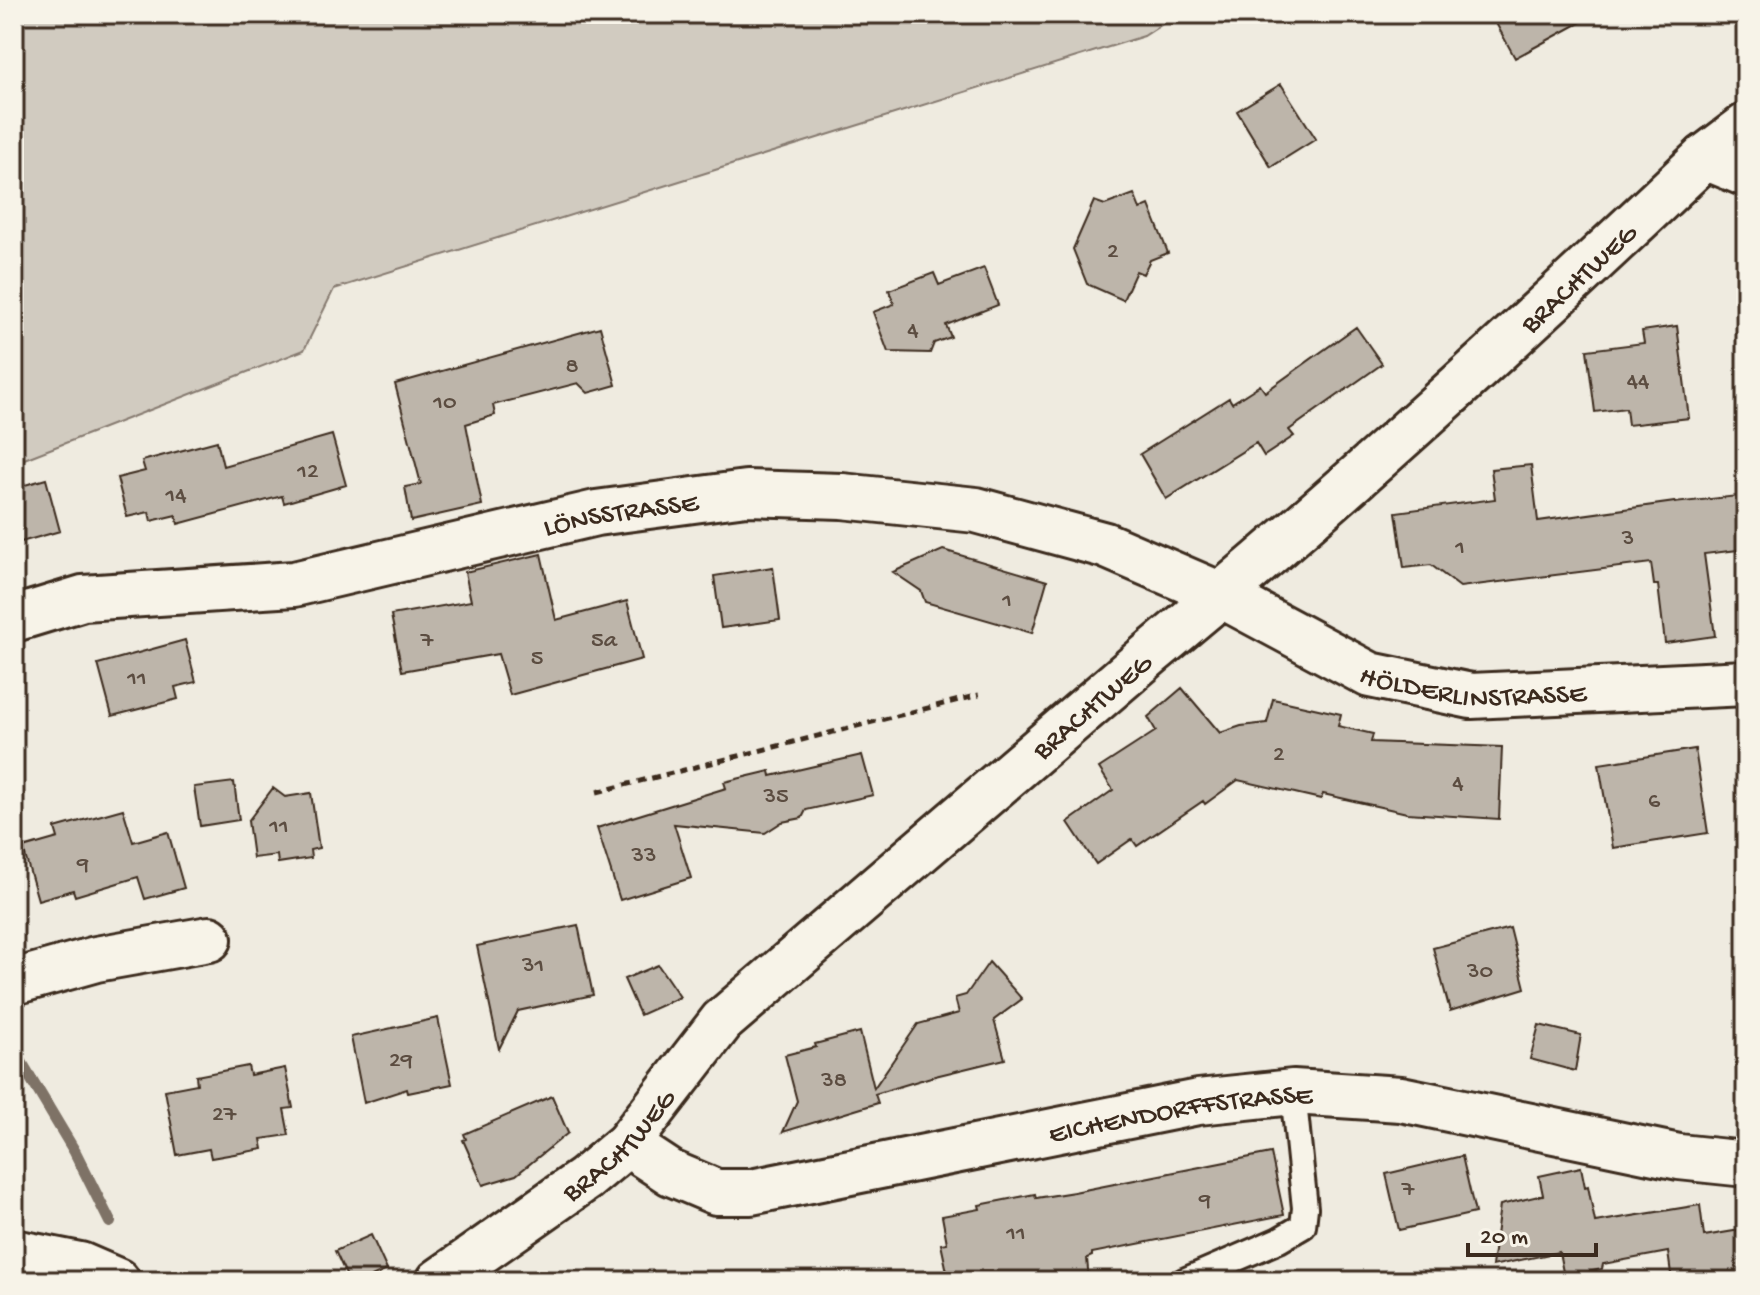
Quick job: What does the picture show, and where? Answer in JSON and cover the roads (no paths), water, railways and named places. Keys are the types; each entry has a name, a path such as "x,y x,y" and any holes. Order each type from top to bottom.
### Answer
{"street":[{"name":"BRACHTWEG","path":"439,1281 585,1179 627,1144 722,1021 1455,391 1705,157 1746,126"},
{"path":"1705,157 1746,174"},
{"name":"LÖNSSTRASSE","path":"14,619 83,598 294,584 596,513 746,493 842,496 976,510 1105,545 1221,595"},
{"name":"HÖLDERLINSTRASSE","path":"1221,595 1370,675 1471,696 1746,683"},
{"path":"14,982 96,959 209,939"},
{"name":"EICHENDORFFSTRASSE","path":"627,1144 671,1173 716,1192 751,1192 1198,1102 1293,1092 1401,1099 1679,1157 1746,1164"},
{"path":"14,1252 80,1265 117,1281"}],"lane":[{"path":"1184,1281 1279,1240 1303,1226 1305,1208 1293,1092"}],"waterway":[{"path":"14,1050 75,1152 110,1222"}]}
